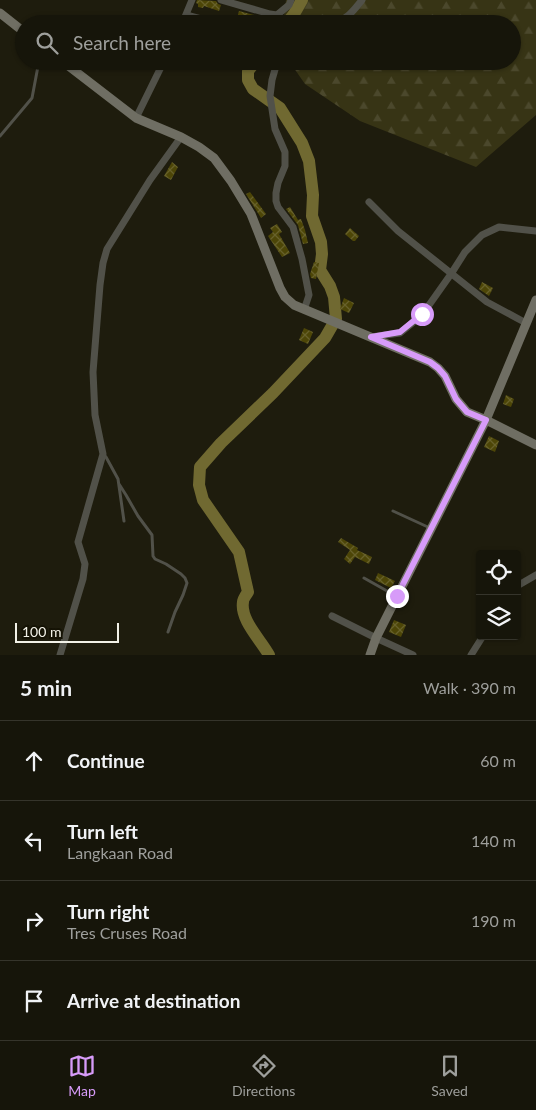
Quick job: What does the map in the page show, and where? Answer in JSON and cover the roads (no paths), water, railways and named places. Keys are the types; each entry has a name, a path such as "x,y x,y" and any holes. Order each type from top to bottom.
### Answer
{"street":[{"path":"186,15 192,0"},
{"path":"221,0 277,15 289,5 291,0"},
{"path":"349,15 362,0"},
{"path":"0,13 15,25"},
{"path":"74,70 136,118 181,137 214,158 231,180 251,214 280,288 294,305 430,362 445,376 456,399 467,412 536,445"},
{"path":"136,118 160,70"},
{"path":"275,70 270,96 272,118 285,152 285,166 278,183 276,201 278,207 292,226 302,259 309,295 304,310"},
{"path":"60,655 83,579 85,564 78,542 103,454 95,415 93,372 100,285 107,249 150,180 181,137"},
{"path":"369,202 398,231 487,302 526,323"},
{"path":"371,337 400,332 414,322 452,274 465,252 482,235 498,227 536,231"},
{"path":"370,655 376,638 486,420 536,300"},
{"path":"521,584 536,575"},
{"path":"332,616 413,655"},
{"path":"472,655 480,640"}],"lane":[{"path":"0,136 32,98 38,70"},
{"path":"103,454 138,516 152,535 153,556 181,574 187,583 168,632"},
{"path":"119,484 124,521"},
{"path":"393,511 431,528"},
{"path":"364,578 397,596"}],"waterway":[{"path":"293,15 302,0"},
{"path":"249,70 248,80 253,89 280,108 302,143 309,161 313,195 312,216 321,242 320,270 330,286 334,297 336,319 325,338 273,393 221,443 200,467 199,485 203,500 239,552 248,592 243,601 245,616 269,655"}]}
